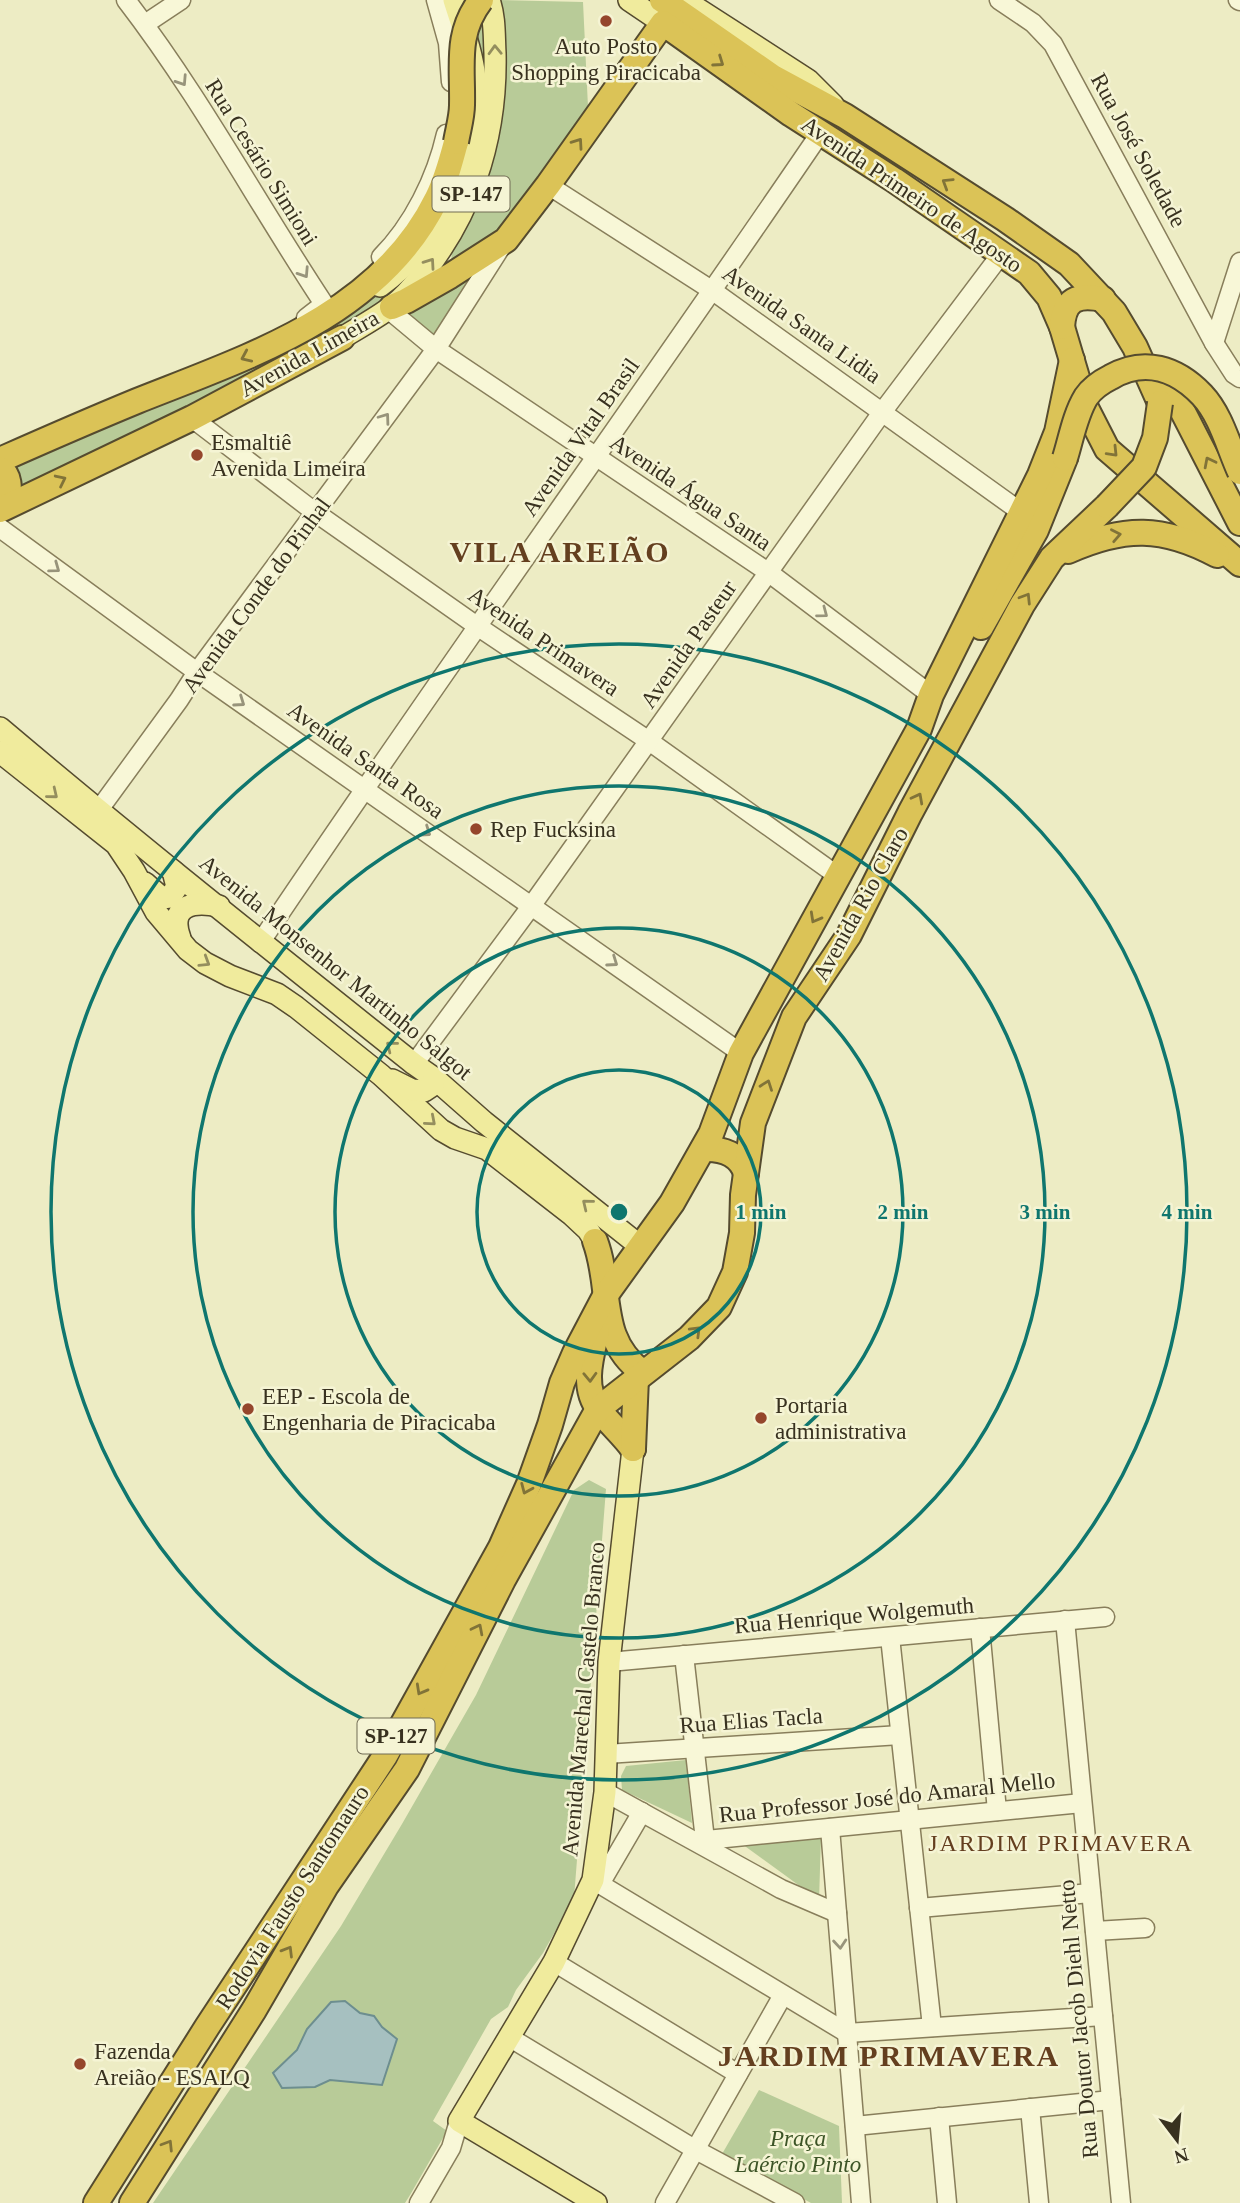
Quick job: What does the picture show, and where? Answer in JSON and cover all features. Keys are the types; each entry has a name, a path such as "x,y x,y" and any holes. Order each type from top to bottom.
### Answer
{"highway":[{"name":"Avenida Limeira","path":"0,460 281,341 326,310 375,282 403,251 437,199 456,142 462,109 462,39 472,11 481,0"},
{"name":"Avenida Conde do Pinhal","path":"390,308 406,302 506,240 548,185 662,12"},
{"path":"662,12 845,116"},
{"name":"Avenida Primeiro de Agosto","path":"662,12 821,132 1029,273 1049,297 1062,327 1086,408 1107,449 1240,566"},
{"name":"Avenida Primeiro de Agosto","path":"845,116 1005,219 1069,264 1103,299 1135,347 1160,403"},
{"name":"Avenida Primeiro de Agosto","path":"1005,219 1075,254 1096,271 1112,290 1143,337 1240,523"},
{"path":"1062,327 1063,312 1073,300 1087,296 1103,299"},
{"name":"Avenida Limeira","path":"0,510 192,418 342,338"},
{"name":"Avenida Rio Claro","path":"575,1353 606,1296 672,1203 703,1149 741,1053 919,729 931,695 1040,475 1057,432 1072,360"},
{"path":"919,729 956,672 1036,530 1065,458 1080,409 1096,386 1131,367 1153,367 1179,375 1203,396 1240,472"},
{"path":"111,456 96,459 90,457 83,443 85,435 93,427 136,402"},
{"name":"Avenida Rio Claro","path":"598,1409 689,1338 719,1307 734,1272 753,1124 794,1017 849,935 1022,605 1052,558 1144,467 1155,438 1160,403"},
{"path":"0,469 6,474 10,490 7,499 0,503"},
{"path":"1052,558 1095,539 1124,532 1162,533 1203,547 1240,566"},
{"path":"703,1149 719,1150 736,1156 743,1162 746,1173"},
{"path":"595,1241 604,1269 606,1296 617,1346 639,1375 633,1448"},
{"path":"575,1353 597,1262 595,1241"},
{"path":"606,1296 588,1370 590,1391 598,1409 633,1448"},
{"name":"Rodovia Fausto Santomauro","path":"96,2203 207,2027 385,1756 501,1547 529,1484 562,1383 575,1353"},
{"name":"Rodovia Fausto Santomauro","path":"132,2203 254,2010 327,1886 407,1769 503,1580 598,1409"},
{"path":"580,1439 597,1434 612,1437 633,1448"}],"main road":[{"name":"Avenida Limeira","path":"326,310 371,293 402,268 425,242 455,195 476,120 473,67 454,0"},
{"name":"Avenida Limeira","path":"342,338 390,308 410,290 431,264 475,184 492,124 496,80 494,18 489,0"},
{"name":"Avenida Primeiro de Agosto","path":"629,0 662,12"},
{"name":"Avenida Primeiro de Agosto","path":"684,0 808,80 845,116"},
{"name":"Avenida Monsenhor Martinho Salgot","path":"0,728 98,811 219,906 260,943 434,1077 484,1122 640,1246"},
{"path":"0,752 116,844 156,912 188,950 205,963 230,976 277,994 287,1001 381,1075 441,1130 487,1149 580,1222 595,1241"},
{"path":"134,871 149,889 162,898 170,897 177,887 173,870"},
{"path":"180,938 175,926 176,920 186,907 202,902 219,906"},
{"path":"381,1075 412,1090 424,1091 433,1085 434,1077"},
{"name":"Avenida Marechal Castelo Branco","path":"459,2121 554,1962 596,1882 605,1792 608,1662 633,1448"},
{"path":"459,2121 596,2203"}],"street":[{"name":"Rua Cesário Simioni","path":"126,0 145,24 220,139 326,310"},
{"path":"145,24 181,0"},
{"path":"326,310 389,249 424,198 442,149 450,114 451,79 448,43 436,0"},
{"name":"Rua José Soledade","path":"999,0 1033,23 1053,44 1214,343 1234,374 1240,378"},
{"name":"Avenida Vital Brasil","path":"260,943 363,789 713,292 821,132"},
{"name":"Avenida Santa Lidia","path":"548,185 713,292 1021,512"},
{"name":"Avenida Conde do Pinhal","path":"98,811 197,672 436,349 506,240"},
{"name":"Avenida Pasteur","path":"414,1064 532,905 883,411 1002,253"},
{"path":"1214,343 1232,314 1240,262"},
{"name":"Avenida Água Santa","path":"390,308 436,349 768,572 931,695"},
{"name":"Avenida Primavera","path":"192,418 316,513 477,626 649,741 838,876"},
{"name":"Avenida Santa Rosa","path":"0,528 197,672 741,1053"},
{"name":"Rua Henrique Wolgemuth","path":"608,1662 1105,1617"},
{"name":"Rua Doutor Jacob Diehl Netto","path":"1065,1620 1121,2203"},
{"path":"980,1628 997,1811"},
{"path":"890,1637 932,2027"},
{"path":"684,1656 700,1840"},
{"name":"Rua Elias Tacla","path":"606,1754 900,1735"},
{"path":"605,1792 700,1840 781,1889 837,1913"},
{"name":"Rua Professor José do Amaral Mello","path":"700,1840 1083,1803"},
{"name":"Avenida Marechal Castelo Branco","path":"596,1882 642,1812"},
{"path":"830,1828 861,2203"},
{"path":"596,1882 847,2033 1103,2016"},
{"path":"919,1908 1091,1893"},
{"path":"1095,1931 1145,1927"},
{"path":"554,1962 738,2074"},
{"path":"665,2203 783,1996"},
{"path":"509,2037 696,2150 795,2203"},
{"path":"855,2126 1111,2100"},
{"path":"1030,2108 1039,2203"},
{"path":"939,2117 947,2203"},
{"name":"Avenida Marechal Castelo Branco","path":"419,2203 451,2148 459,2121"}],"green space":[{"path":"454,0 489,0 496,50 495,88 491,125 477,177 455,226 427,271 396,303 365,326 176,425 0,510 0,460 230,363 343,309 393,277 413,258 432,234 453,194 467,155 474,122 475,77 469,47"},
{"path":"498,0 583,2 589,128 436,349 401,318 450,276 452,251"},
{"path":"589,1480 606,1489 574,1898 508,2007 491,2019 433,2121 447,2131 410,2195 405,2203 153,2203 341,1926 476,1695 574,1490"},
{"path":"686,1760 692,1823 622,1790 621,1776 626,1766"},
{"path":"821,1837 819,1900 742,1844"},
{"name":"Praça Laércio Pinto","path":"759,2090 839,2126 842,2203 811,2203 722,2154"}],"water":[{"path":"345,2001 360,2013 374,2016 382,2027 397,2039 382,2085 330,2080 315,2087 282,2088 273,2073 297,2050 307,2029 331,2002"}],"place":[{"name":"Auto Posto Shopping Piracicaba","path":"606,21"},
{"name":"Esmaltiê Avenida Limeira","path":"197,455"},
{"name":"Rep Fucksina","path":"476,829"},
{"name":"EEP - Escola de Engenharia de Piracicaba","path":"248,1409"},
{"name":"Portaria administrativa","path":"761,1418"},
{"name":"Fazenda Areião - ESALQ","path":"80,2064"}],"district":[{"name":"VILA AREIÃO","path":"560,552"},
{"name":"JARDIM PRIMAVERA","path":"1061,1843"},
{"name":"JARDIM PRIMAVERA","path":"889,2056"}]}
